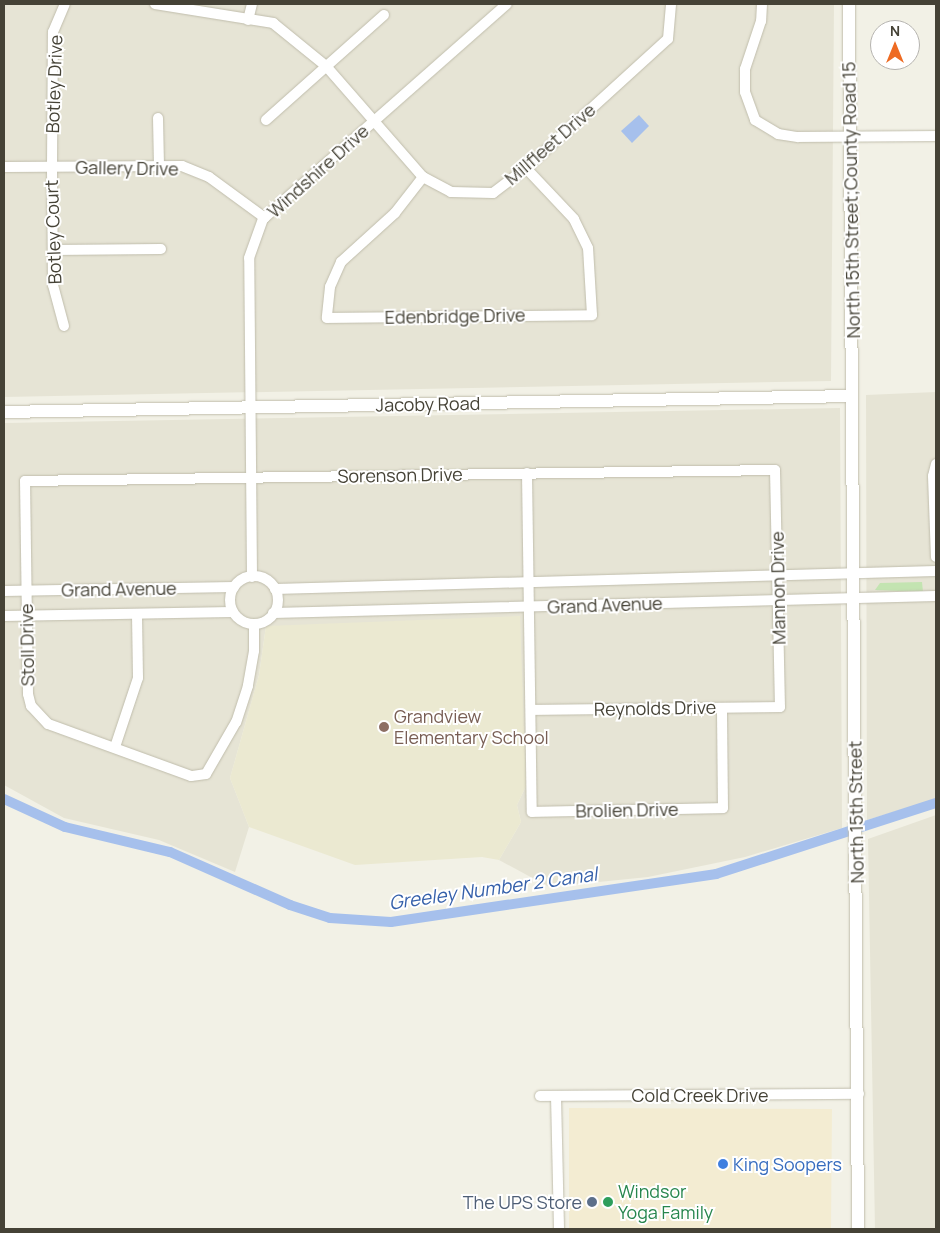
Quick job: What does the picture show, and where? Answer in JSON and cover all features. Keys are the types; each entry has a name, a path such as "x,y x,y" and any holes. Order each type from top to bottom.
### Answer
{"street":[{"name":"Botley Drive","path":"52,167 53,32 65,4"},
{"name":"Millfleet Drive","path":"155,4 273,23 326,66 423,177 451,192 493,193 526,168 668,39 671,4"},
{"path":"248,20 252,4"},
{"name":"Windshire Drive","path":"252,577 249,258 265,218 507,4"},
{"path":"762,4 761,21 745,69 745,92 754,120 778,134 850,138 936,136"},
{"name":"North 15th Street;County Road 15","path":"849,4 852,396"},
{"path":"266,120 384,15"},
{"path":"158,118 158,166"},
{"name":"Gallery Drive","path":"4,168 182,166 209,177 265,218"},
{"name":"Botley Court","path":"52,167 53,284 64,326"},
{"name":"Edenbridge Drive","path":"423,177 395,213 342,262 330,287 328,318 592,315 588,248 574,219 526,168"},
{"path":"53,250 161,249"},
{"name":"Jacoby Road","path":"4,412 852,396"},
{"name":"North 15th Street","path":"852,396 859,1094 858,1229"},
{"path":"936,464 933,476 936,557"},
{"name":"Sorenson Drive","path":"25,481 775,470"},
{"name":"Mannon Drive","path":"775,470 780,707"},
{"path":"527,473 531,710"},
{"name":"Stoll Drive","path":"25,481 28,694 38,715 48,724 191,776 206,774 236,722 248,686 254,651 254,624"},
{"name":"Grand Avenue","path":"275,589 936,571"},
{"path":"252,577 263,578 275,589 277,603 273,613 265,621 254,624 242,621 232,612 230,602 234,587 252,577"},
{"name":"Grand Avenue","path":"4,591 234,587"},
{"name":"Grand Avenue","path":"273,613 936,596"},
{"name":"Grand Avenue","path":"4,616 232,612"},
{"path":"115,747 138,678 137,614"},
{"name":"Reynolds Drive","path":"531,710 780,707"},
{"name":"Brolien Drive","path":"531,710 532,812 722,808 722,708"},
{"name":"Cold Creek Drive","path":"540,1096 859,1094"},
{"path":"556,1096 559,1229"}],"shaded area":[{"path":"4,4 834,4 831,381 4,397"},
{"path":"936,392 936,799 867,820 866,395"},
{"path":"840,408 842,828 745,857 648,877 549,887 499,860 521,822 517,805 526,786 266,626 259,675 230,778 249,827 235,872 159,840 64,818 4,785 4,423"},
{"name":"Grandview Elementary School","path":"520,616 526,786 517,805 521,822 499,860 482,857 355,865 249,827 230,778 259,675 266,626"},
{"path":"936,815 936,1229 875,1229 868,839"},
{"path":"569,1108 832,1109 831,1229 569,1229"}],"green space":[{"path":"922,582 923,592 875,590 880,583"}],"water":[{"path":"639,115 649,126 632,143 621,131"}],"waterway":[{"name":"Greeley Number 2 Canal","path":"4,799 65,827 170,852 290,905 330,918 391,922 716,874 936,803"}],"place":[{"name":"Grandview Elementary School","path":"384,727"},
{"name":"King Soopers","path":"723,1164"},
{"name":"The UPS Store","path":"592,1202"},
{"name":"Windsor Yoga Family","path":"608,1202"}]}
